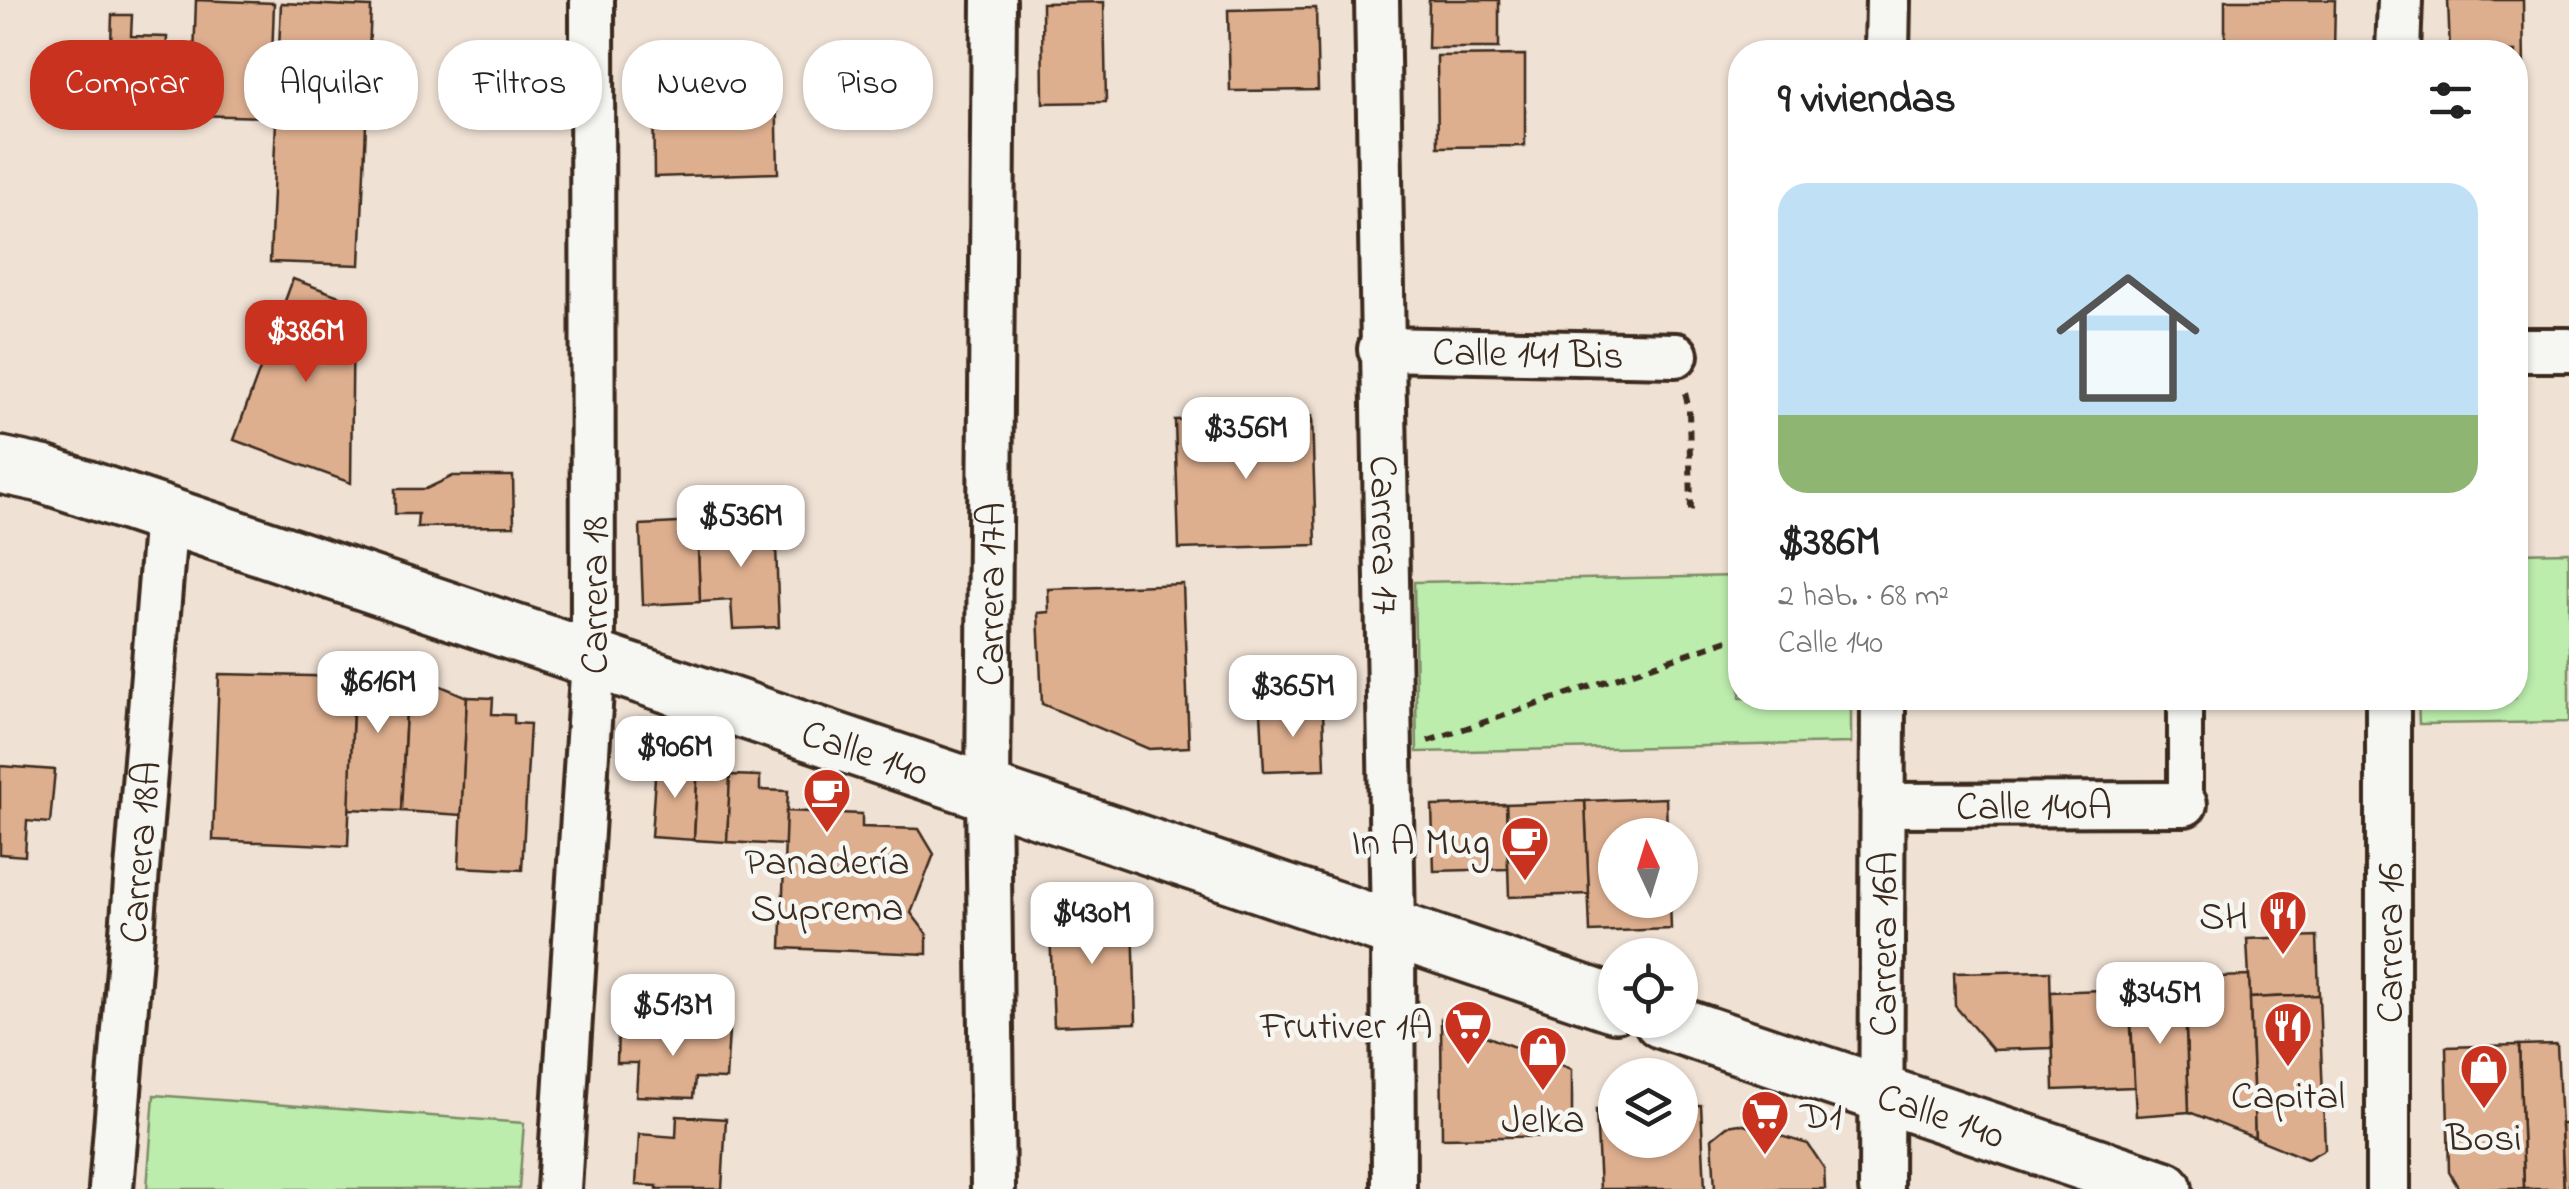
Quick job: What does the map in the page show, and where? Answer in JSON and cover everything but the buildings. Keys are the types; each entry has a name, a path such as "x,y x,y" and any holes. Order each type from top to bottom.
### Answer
{"street":[{"name":"Carrera 18","path":"559,1189 593,660 592,0"},
{"name":"Carrera 17A","path":"993,1189 988,793 994,0"},
{"name":"Carrera 17","path":"1377,0 1394,1189"},
{"path":"1888,0 1888,40"},
{"path":"2398,40 2400,0"},
{"name":"Calle 141 Bis","path":"1380,349 1676,355"},
{"path":"2528,350 2569,350"},
{"name":"Calle 140","path":"0,466 42,474 166,515 1598,998"},
{"name":"Carrera 18A","path":"111,1189 166,515"},
{"name":"Carrera 16A","path":"1881,1189 1883,710"},
{"path":"2184,710 2185,804"},
{"name":"Carrera 16","path":"2388,710 2388,1189"},
{"name":"Calle 140A","path":"1882,805 2185,804"},
{"name":"Calle 140","path":"1698,1032 2164,1189"}],"path":[{"path":"1676,355 1689,409 1691,511"},
{"path":"1389,752 1728,640"}],"green space":[{"path":"2569,552 2569,722 2419,724 2418,710 2528,710 2528,553"},
{"path":"1728,576 1728,710 1851,710 1851,743 1417,752 1414,582"},
{"path":"154,1095 524,1123 519,1189 147,1189"}],"place":[{"name":"Panadería Suprema","path":"827,834"},
{"name":"In A Mug","path":"1525,882"},
{"name":"SH","path":"2283,956"},
{"name":"Frutiver 1A","path":"1468,1066"},
{"name":"Capital","path":"2288,1068"},
{"name":"Jelka","path":"1543,1092"},
{"name":"Bosi","path":"2484,1110"},
{"name":"D1","path":"1765,1156"}]}
